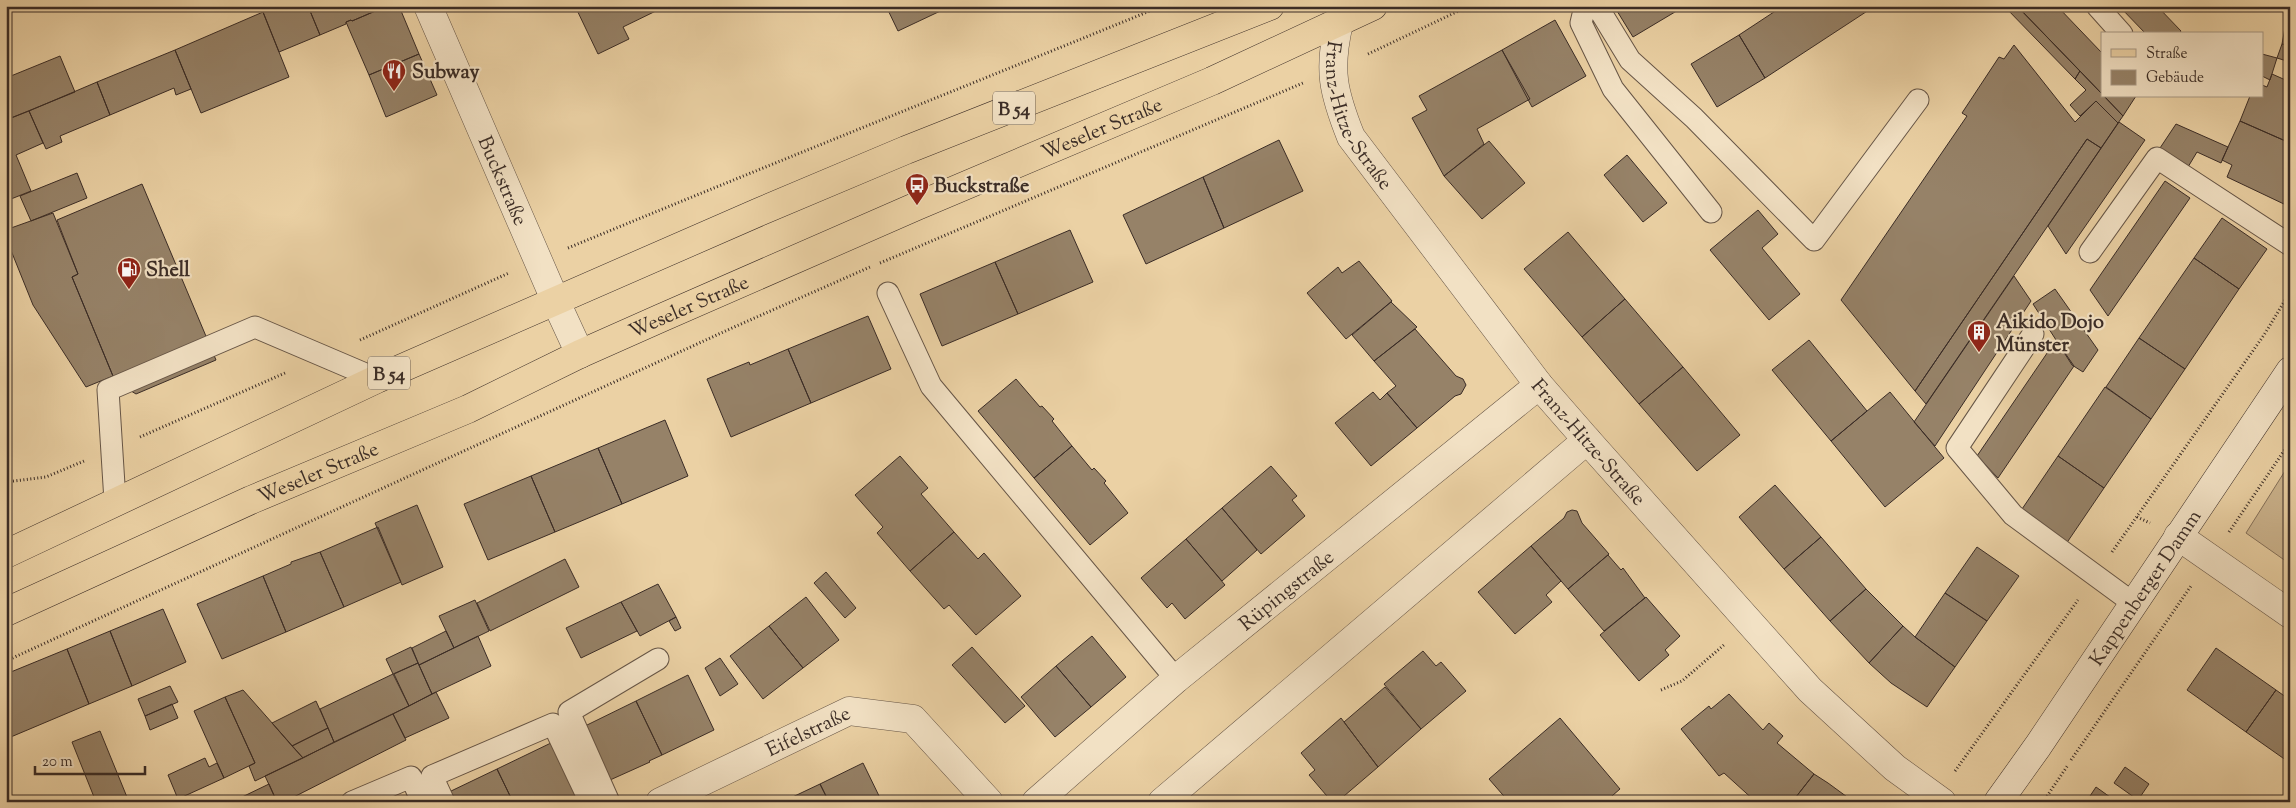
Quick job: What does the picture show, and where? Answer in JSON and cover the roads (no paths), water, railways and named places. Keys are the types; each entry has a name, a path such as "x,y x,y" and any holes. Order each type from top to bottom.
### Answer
{"main road":[{"name":"B 54","path":"6,554 377,378 906,150 1270,6"},
{"name":"Weseler Straße","path":"6,612 251,500 468,409 580,354 917,206 1212,81 1373,6"}],"street":[{"name":"Buckstraße","path":"428,6 580,354"},
{"name":"Franz-Hitze-Straße","path":"1339,23 1333,48 1332,71 1337,101 1351,137 1539,384 1810,690 1895,768 1939,800"},
{"name":"Kappenberger Damm","path":"1998,802 2290,371"},
{"name":"Rüpingstraße","path":"1036,802 1176,679 1539,384"},
{"path":"1162,802 1588,440"},
{"path":"2178,536 2288,609"},
{"name":"Eifelstraße","path":"660,802 849,711 913,719 990,802"}],"lane":[{"path":"1585,6 1581,22 1613,89 1711,212"},
{"path":"1597,6 1630,60 1694,118 1814,240 1918,100"},
{"path":"2097,6 2120,32"},
{"path":"2090,252 2157,158 2290,246"},
{"path":"888,293 931,386 1176,679"},
{"path":"115,501 108,390 255,327 377,378"},
{"path":"2033,334 1957,448 2013,515 2133,603"},
{"path":"609,802 569,712 658,658"},
{"path":"444,802 432,776 553,724 590,802"},
{"path":"352,802 411,777 422,802"}],"place":[{"name":"Subway","path":"394,92"},
{"name":"Buckstraße","path":"917,206"},
{"name":"Shell","path":"129,290"},
{"name":"Aikido Dojo Münster","path":"1979,353"}]}
